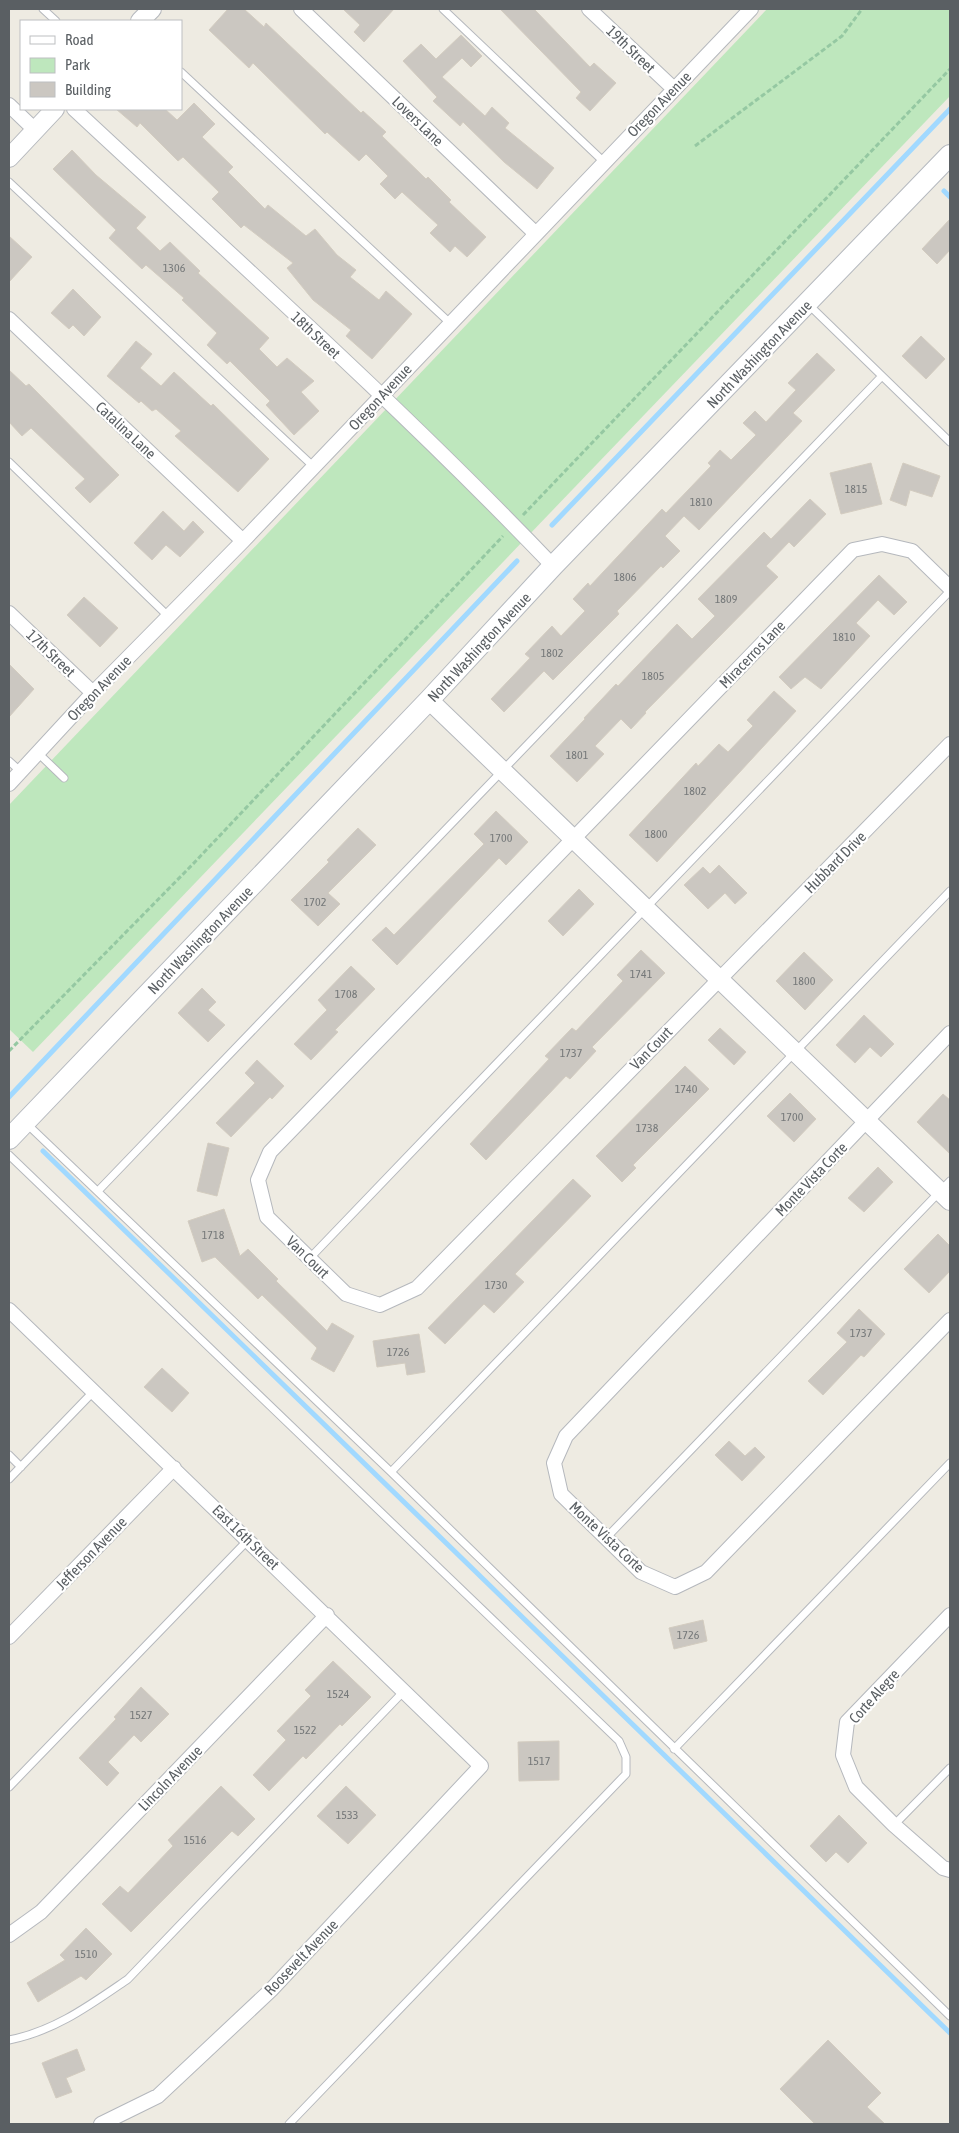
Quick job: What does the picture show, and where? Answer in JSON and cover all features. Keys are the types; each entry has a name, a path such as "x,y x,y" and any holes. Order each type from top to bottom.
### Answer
{"main road":[{"name":"North Washington Avenue","path":"9,1139 429,700 553,566 946,163"}],"street":[{"path":"141,20 152,9"},
{"name":"Lovers Lane","path":"301,9 535,234"},
{"name":"19th Street","path":"589,9 674,89"},
{"name":"Oregon Avenue","path":"9,784 93,693 244,541 751,9"},
{"path":"9,105 34,130"},
{"path":"9,158 54,110"},
{"name":"18th Street","path":"75,110 381,396 514,525 553,566"},
{"name":"Catalina Lane","path":"9,319 244,541"},
{"name":"Miracerros Lane","path":"573,838 852,550 882,544 912,551 950,590"},
{"name":"17th Street","path":"9,613 93,693"},
{"path":"429,700 866,1120 947,1191"},
{"name":"Hubbard Drive","path":"719,979 950,744"},
{"name":"Van Court","path":"573,838 270,1152 258,1180 267,1217 309,1259 346,1294 380,1305 417,1288 719,979"},
{"name":"Monte Vista Corte","path":"950,1033 566,1436 554,1463 561,1494 641,1572 675,1587 706,1572 950,1320"},
{"name":"East 16th Street","path":"9,1310 326,1614 481,1766"},
{"name":"Jefferson Avenue","path":"9,1637 174,1468"},
{"name":"Lincoln Avenue","path":"9,1935 40,1912 326,1614"},
{"name":"Corte Alegre","path":"950,1615 847,1722 843,1755 856,1787 894,1825 944,1868 950,1870"},
{"name":"Roosevelt Avenue","path":"101,2124 158,2096 271,1990 481,1766"}],"lane":[{"path":"43,9 55,20"},
{"path":"443,9 604,162"},
{"path":"182,73 450,323"},
{"path":"9,182 314,467"},
{"path":"807,304 950,442"},
{"path":"98,1191 882,376"},
{"path":"9,462 169,617"},
{"path":"309,1259 950,590"},
{"path":"38,753 64,778"},
{"path":"9,761 21,772"},
{"path":"391,1472 950,892"},
{"path":"25,1122 391,1472 950,2016"},
{"path":"9,1155 619,1740 626,1757 626,1774 289,2124"},
{"path":"607,1537 947,1191"},
{"path":"9,1479 94,1391"},
{"path":"9,1455 20,1467"},
{"path":"674,1749 950,1463"},
{"path":"9,1787 248,1539"},
{"path":"9,2040 24,2037 77,2014 128,1979 404,1691"},
{"path":"894,1825 950,1768"}],"path":[{"path":"695,146 842,36 862,9"},
{"path":"9,1051 199,858 950,69"}],"green space":[{"path":"767,9 950,9 950,96 33,1052 9,1029 9,805"}],"building":[{"path":"228,9 244,9 264,27 266,23 361,113 363,111 386,132 382,136 426,179 428,177 451,200 449,202 486,237 467,257 455,246 450,252 430,233 438,225 402,192 395,199 380,184 388,176 366,154 359,161 327,132 325,134 253,63 249,68 209,30"},
{"path":"343,9 394,9 364,42 354,32 360,25"},
{"path":"500,9 534,9 590,67 594,63 616,83 590,111 576,98 581,92"},
{"path":"461,35 482,56 471,67 462,58 442,77 485,116 492,107 509,123 505,128 554,168 537,189 504,162 463,122 460,126 433,101 437,97 403,61 421,44 436,59"},
{"path":"194,103 215,124 202,137 233,167 228,172 265,209 268,205 306,236 315,229 337,255 356,270 350,277 379,300 386,291 412,314 372,359 346,336 351,330 313,300 287,268 293,263 244,225 241,228 212,199 219,192 183,157 178,161 140,123 137,127 117,110 166,110 177,120"},
{"path":"72,150 96,175 146,217 136,228 160,251 170,242 200,271 198,273 269,338 259,349 277,367 287,358 314,381 301,392 319,411 294,435 266,405 270,401 230,361 227,364 207,345 217,333 182,300 184,298 146,265 142,269 109,238 116,230 53,169"},
{"path":"950,219 950,250 937,264 922,249"},
{"path":"9,236 32,257 9,282"},
{"path":"73,289 101,317 84,336 73,325 69,329 51,313"},
{"path":"921,336 945,359 926,379 902,356"},
{"path":"136,341 152,354 140,368 161,386 174,372 211,406 213,404 269,459 238,492 175,436 181,431 156,409 152,411 141,401 139,403 107,376"},
{"path":"817,353 835,370 793,413 802,421 699,530 684,516 665,536 680,551 663,568 661,566 617,611 619,614 553,680 544,671 504,712 491,699 530,658 525,654 552,626 561,636 585,611 573,599 588,583 590,586 662,509 666,513 711,466 708,463 720,450 731,460 756,435 743,423 755,411 766,422 796,390 788,383"},
{"path":"9,370 26,386 29,384 119,475 90,503 75,488 85,479 31,428 22,436 9,422"},
{"path":"871,463 882,504 841,514 830,473"},
{"path":"903,463 940,476 932,497 910,490 906,506 890,500"},
{"path":"810,499 826,514 794,547 789,542 766,566 778,577 645,712 631,729 621,719 595,746 604,754 577,782 550,756 616,684 618,686 677,624 692,639 715,616 698,599 764,532 771,539"},
{"path":"163,511 184,531 193,521 204,532 180,557 166,545 152,560 134,543"},
{"path":"879,575 907,602 894,615 878,600 856,623 870,636 821,689 805,677 791,689 779,677"},
{"path":"84,597 118,628 100,647 67,615"},
{"path":"9,664 34,689 9,717"},
{"path":"774,691 796,711 657,862 629,835 696,763 698,766 719,744 728,752 753,726 747,720"},
{"path":"496,811 528,842 506,865 499,858 397,965 372,940 386,927 394,935 484,844 474,834"},
{"path":"358,828 376,845 328,893 340,904 318,926 291,900 329,862 327,860"},
{"path":"719,865 747,893 735,904 725,893 708,909 684,885 703,867 710,874"},
{"path":"579,889 594,904 563,936 548,921"},
{"path":"641,950 665,973 592,1047 596,1051 570,1079 566,1076 486,1160 470,1144 549,1059 545,1056 572,1028 576,1031 623,981 617,975"},
{"path":"804,952 833,980 805,1010 776,981"},
{"path":"351,966 375,989 335,1030 338,1032 311,1060 294,1044 327,1010 318,1000"},
{"path":"202,988 216,1002 208,1010 225,1025 208,1042 178,1013"},
{"path":"864,1015 894,1044 881,1057 870,1047 855,1063 836,1045"},
{"path":"720,1028 746,1052 734,1065 708,1040"},
{"path":"257,1060 284,1086 272,1099 270,1097 231,1137 216,1123 255,1083 245,1073"},
{"path":"685,1066 709,1089 633,1165 636,1168 622,1182 596,1156"},
{"path":"790,1093 816,1119 794,1142 767,1116"},
{"path":"943,1094 950,1100 950,1154 917,1122"},
{"path":"208,1143 229,1148 217,1196 197,1191"},
{"path":"878,1167 893,1182 864,1212 848,1198"},
{"path":"573,1179 591,1196 515,1274 524,1282 494,1313 484,1304 445,1344 428,1328"},
{"path":"224,1209 240,1256 248,1249 278,1279 276,1281 327,1331 332,1323 354,1336 334,1372 311,1359 317,1348 262,1295 258,1299 215,1257 202,1262 188,1221"},
{"path":"938,1234 950,1246 950,1271 929,1293 904,1269"},
{"path":"859,1309 885,1334 864,1357 861,1355 823,1395 808,1381 847,1342 837,1333"},
{"path":"419,1334 425,1372 407,1375 405,1363 377,1367 373,1341"},
{"path":"162,1368 189,1393 172,1412 144,1387"},
{"path":"729,1441 745,1456 755,1447 765,1457 742,1481 715,1455"},
{"path":"703,1620 707,1641 674,1649 669,1628"},
{"path":"333,1661 371,1697 342,1726 340,1724 306,1759 303,1756 269,1791 253,1775 286,1740 277,1731 311,1696 305,1690"},
{"path":"141,1687 169,1714 141,1742 134,1735 108,1762 119,1773 107,1786 79,1758 116,1719 114,1717"},
{"path":"559,1741 559,1780 519,1781 518,1742"},
{"path":"221,1786 255,1819 238,1836 232,1831 131,1932 102,1904 120,1886 128,1893 173,1846 168,1840"},
{"path":"346,1786 376,1815 348,1844 317,1816"},
{"path":"839,1815 867,1843 848,1863 836,1852 826,1862 810,1846"},
{"path":"86,1928 112,1954 86,1980 81,1976 38,2002 27,1983 65,1960 60,1955"},
{"path":"828,2040 881,2093 867,2107 885,2124 815,2124 780,2089"},
{"path":"77,2049 85,2070 66,2078 72,2092 56,2098 42,2063"}],"waterway":[{"path":"552,525 950,109"},
{"path":"944,191 950,197"},
{"path":"9,1097 517,561"},
{"path":"43,1151 950,2033"}]}
